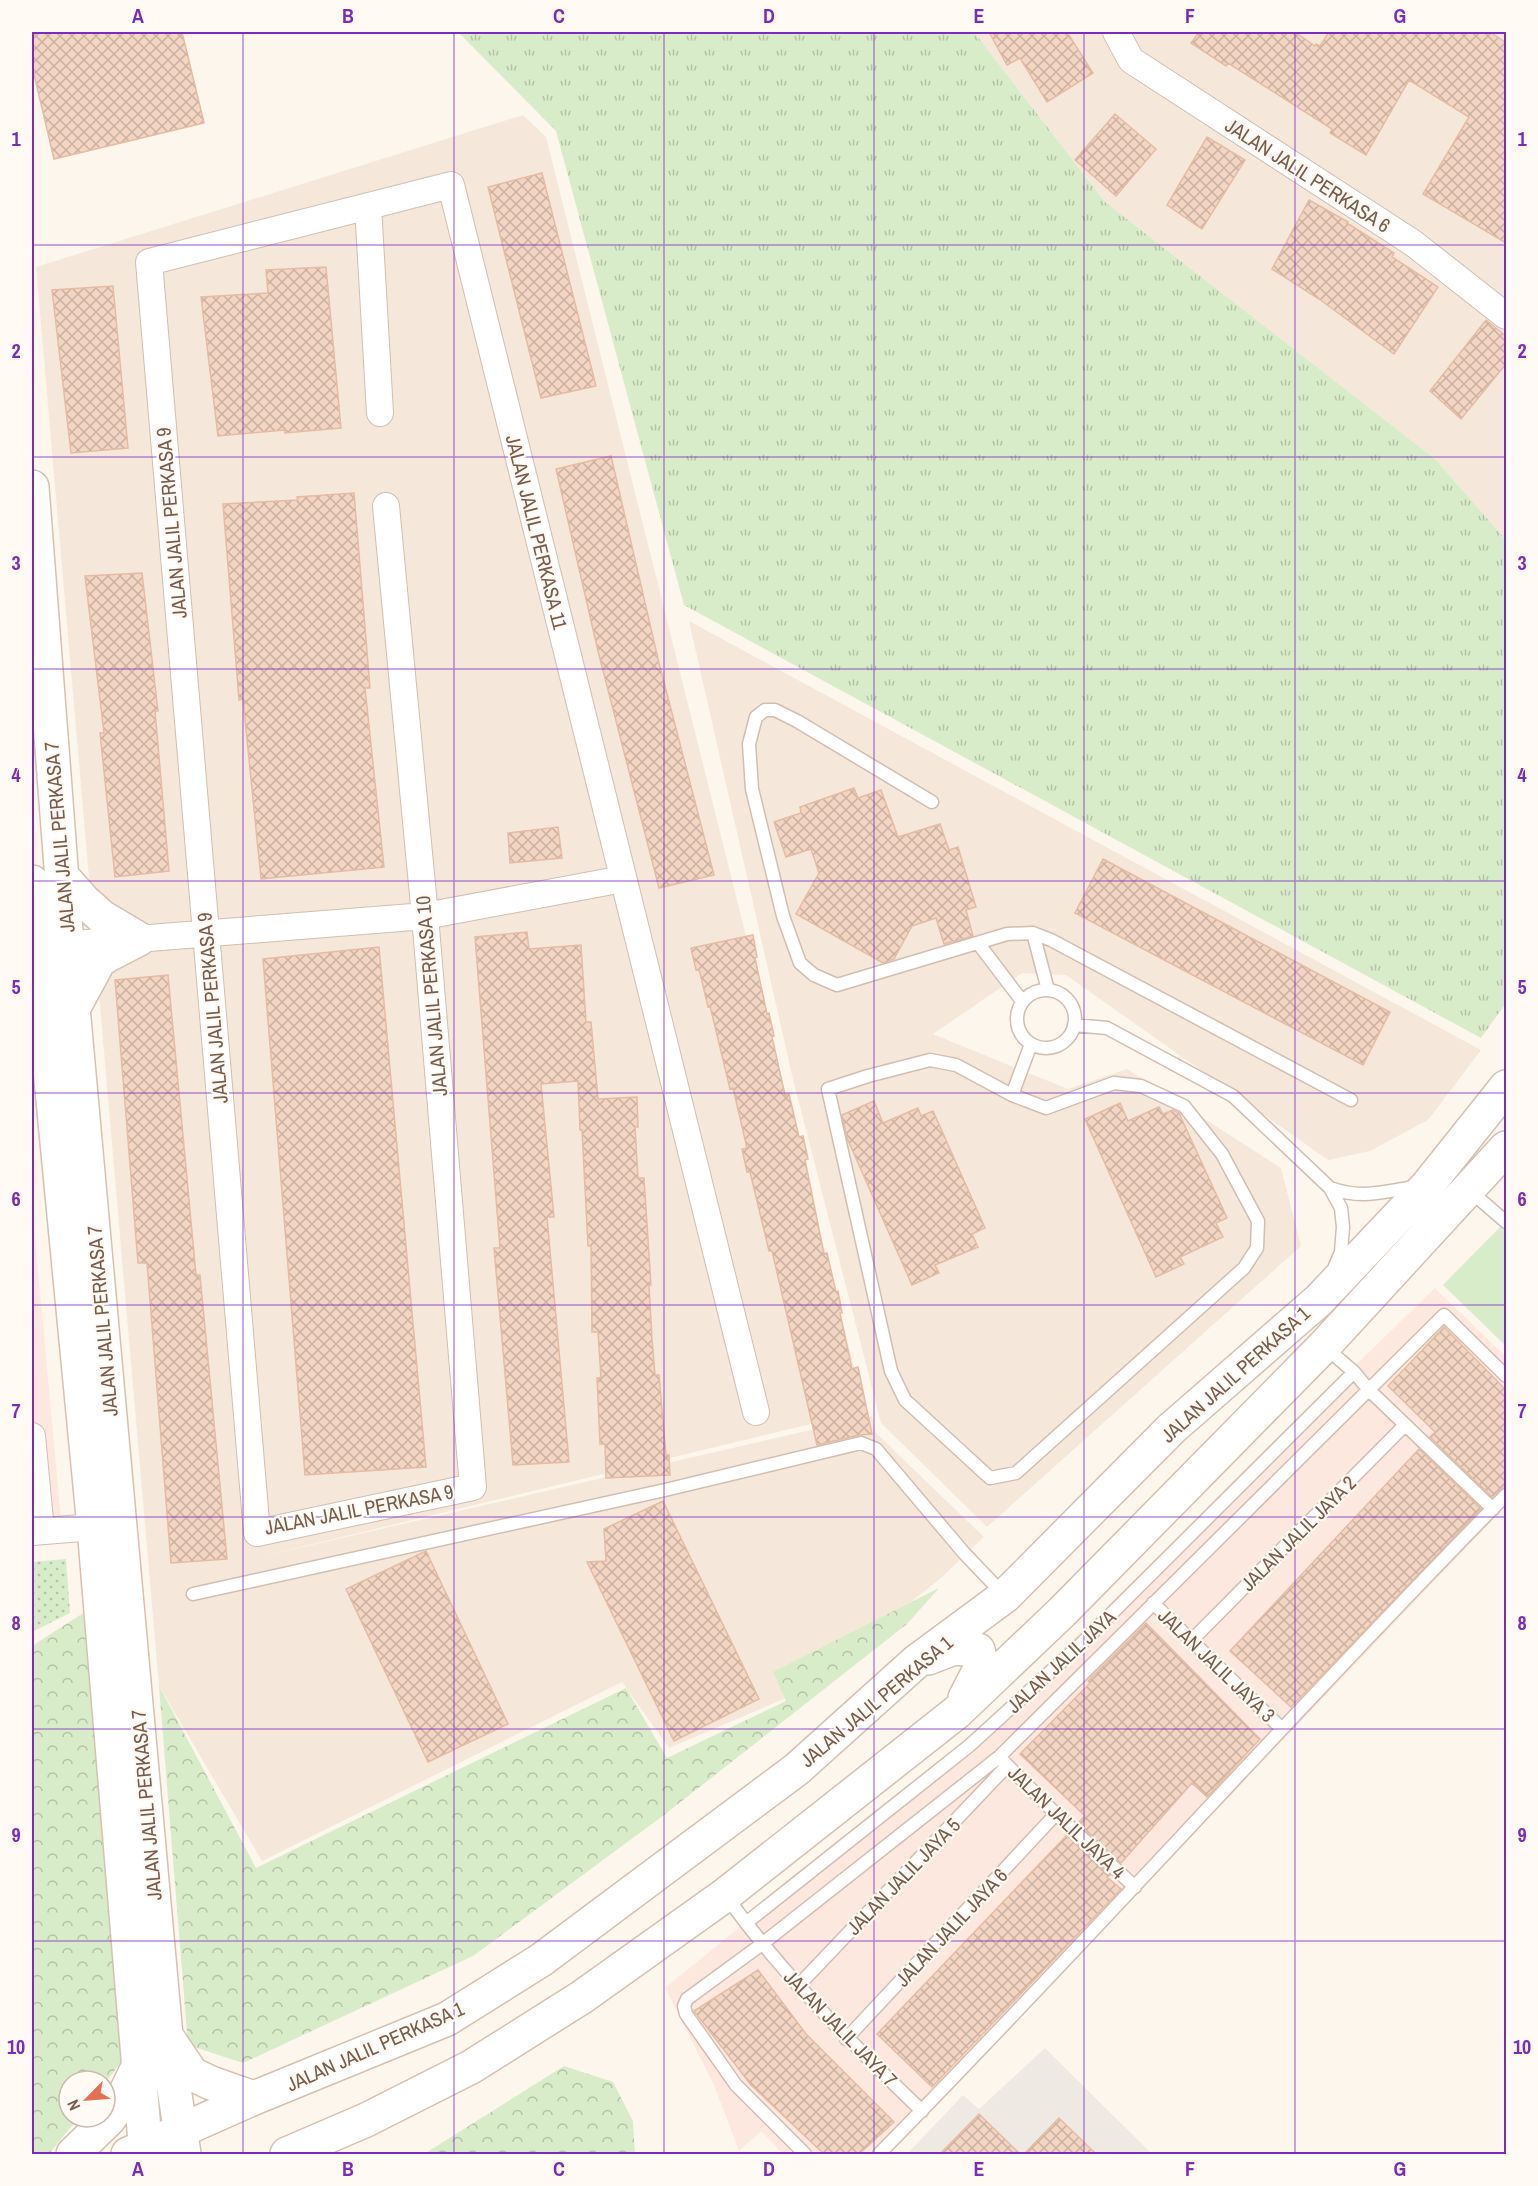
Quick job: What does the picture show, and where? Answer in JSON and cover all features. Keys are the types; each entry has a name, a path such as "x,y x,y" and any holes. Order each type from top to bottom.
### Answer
{"main road":[{"name":"JALAN JALIL PERKASA 7","path":"32,487 49,998 138,2067 140,2152"},
{"path":"46,878 83,900 102,917 140,939"},
{"path":"49,998 108,955 140,939"},
{"name":"JALAN JALIL PERKASA 7","path":"49,998 166,2036 182,2142"},
{"name":"JALAN JALIL PERKASA 1","path":"140,2152 182,2142 254,2098 447,2019 541,1960 797,1769 917,1661 1005,1596 1171,1429 1318,1300 1427,1186 1506,1087"},
{"name":"JALAN JALIL PERKASA 1","path":"287,2154 366,2120 471,2067 582,1997 725,1895 957,1712 1062,1612 1324,1346 1506,1148"},
{"path":"917,1661 954,1648 978,1650 982,1665 957,1712"},
{"path":"166,2036 192,2074 254,2098"},
{"path":"73,2154 92,2137 121,2102 138,2067"}],"street":[{"name":"JALAN JALIL PERKASA 6","path":"1116,32 1131,60 1413,243 1506,316"},
{"name":"JALAN JALIL PERKASA 11","path":"368,206 451,185 756,1412"},
{"name":"JALAN JALIL PERKASA 9","path":"368,206 149,262 257,1533 473,1487"},
{"path":"368,206 380,413"},
{"name":"JALAN JALIL PERKASA 10","path":"386,506 425,916 473,1487"},
{"path":"46,947 425,916 623,879"},
{"path":"32,1446 36,1532 94,1527"}],"lane":[{"path":"932,802 775,710 765,710 756,717 749,744 752,789 783,916 800,963 814,975 837,985 1006,934 1034,933 1350,1100"},
{"path":"1034,933 1048,990"},
{"path":"978,943 1022,1001"},
{"path":"1038,990 1057,992 1066,997 1074,1015 1071,1033 1058,1045 1040,1048 1031,1044 1018,1029 1018,1010 1022,1001 1029,994 1038,990"},
{"path":"1074,1025 1107,1028 1233,1096 1330,1188 1341,1208 1343,1227 1341,1252 1318,1300"},
{"path":"1012,1095 1031,1044"},
{"path":"930,1060 956,1065 1012,1095 1046,1108 1114,1083 1141,1086 1184,1106 1222,1154 1258,1221 1257,1248 1244,1268 1016,1473 990,1478 905,1400 891,1371 828,1089 930,1060"},
{"path":"1330,1188 1347,1194 1365,1196 1427,1186"},
{"path":"1468,1190 1506,1222"},
{"path":"806,2154 736,2085 686,2014 684,2006 687,1999 1003,1762 1153,1603 1444,1315 1506,1376"},
{"path":"1324,1346 1354,1372 1368,1389 1493,1509"},
{"name":"JALAN JALIL JAYA","path":"746,1923 986,1731 1081,1644 1354,1372"},
{"name":"JALAN JALIL JAYA 2","path":"1191,1641 1405,1425"},
{"path":"193,1594 665,1490 861,1443 876,1449 964,1553 1005,1596"},
{"path":"879,2154 1135,1887 1281,1728 1506,1495"},
{"name":"JALAN JALIL JAYA 3","path":"1153,1603 1281,1728"},
{"name":"JALAN JALIL JAYA 4","path":"1003,1762 1135,1887"},
{"name":"JALAN JALIL JAYA 5","path":"798,1986 1003,1762"},
{"name":"JALAN JALIL JAYA 6","path":"846,2039 1056,1814"},
{"name":"JALAN JALIL JAYA 7","path":"725,1895 762,1944 846,2039 922,2111"}],"shaded area":[{"path":"974,32 1506,32 1506,540 1435,459 1105,202"},
{"path":"523,115 546,137 865,1411 259,1557 872,1416 875,1432 984,1537 941,1578 793,1695 669,1748 622,1682 262,1861 159,1686 36,267"},
{"path":"689,621 1481,1050 1428,1120 1370,1151 1328,1160 1066,975 1022,973 933,1034 1068,1089 1127,1069 1281,1168 1301,1246 987,1527 881,1423 792,1075"},
{"path":"32,1206 63,1541 32,1544"},
{"path":"1435,1288 1506,1357 1506,1506 889,2154 783,2154 761,2131 739,2151 714,2085 665,1988 970,1739"},
{"path":"1045,2048 1152,2154 907,2154 963,2095 979,2109"}],"green space":[{"path":"458,32 974,32 1105,202 1435,459 1506,540 1506,1003 1481,1038 684,605 556,131"},
{"path":"1506,1221 1506,1346 1443,1285"},
{"path":"66,1559 70,1613 32,1632 32,1562"},
{"path":"939,1588 907,1624 664,1815 473,1956 243,2063 188,2045 159,1686 256,1868 626,1688 667,1758 786,1701 773,1672"},
{"path":"88,1610 125,2057 116,2069 57,2069 57,2129 69,2129 49,2154 32,2154 32,1646"},
{"path":"564,2066 613,2082 633,2121 635,2154 424,2154"}],"building":[{"path":"32,32 182,32 204,123 54,159 32,66"},
{"path":"989,32 1067,32 1093,73 1047,102 1020,58 1007,65"},
{"path":"1199,32 1295,32 1315,46 1316,44 1320,46 1329,32 1490,32 1506,43 1506,243 1423,194 1469,117 1409,80 1366,155 1330,133 1332,129 1228,63 1226,66 1191,43"},
{"path":"1115,114 1156,149 1116,196 1075,160"},
{"path":"1207,137 1245,160 1202,229 1167,205"},
{"path":"542,173 596,386 541,398 488,187"},
{"path":"1309,200 1348,222 1394,253 1392,257 1438,287 1394,354 1319,299 1272,269"},
{"path":"326,267 341,428 218,436 201,297 268,293 266,270"},
{"path":"113,286 128,448 71,453 52,290"},
{"path":"1486,320 1506,336 1506,364 1461,419 1430,391"},
{"path":"611,456 659,663 714,875 659,888 598,651 556,469"},
{"path":"354,493 370,688 365,688 384,867 261,879 243,699 239,700 223,504 298,500 297,497"},
{"path":"142,573 158,711 155,711 169,871 115,877 100,733 104,733 85,576"},
{"path":"854,788 858,798 881,790 898,837 940,824 949,850 958,847 976,907 966,910 973,936 944,944 936,918 912,926 894,959 883,963 796,914 819,873 811,849 786,857 774,822 801,813 800,807"},
{"path":"558,827 562,858 510,863 508,833"},
{"path":"1103,859 1390,1012 1363,1065 1075,913"},
{"path":"527,932 529,949 581,945 586,1022 591,1022 598,1099 637,1097 638,1127 635,1127 638,1178 644,1178 655,1375 659,1375 670,1475 606,1478 605,1444 600,1444 597,1378 601,1378 598,1332 592,1332 591,1246 588,1246 578,1081 541,1084 554,1217 547,1217 569,1462 513,1465 494,1248 500,1248 475,937"},
{"path":"753,935 757,957 755,958 767,1014 769,1013 785,1095 789,1094 799,1137 803,1136 808,1159 805,1160 824,1254 827,1253 836,1292 838,1291 842,1313 840,1313 852,1369 858,1367 872,1434 817,1445 772,1251 769,1251 750,1172 747,1172 742,1149 747,1148 733,1088 730,1089 710,1006 708,1007 699,969 696,970 691,948"},
{"path":"379,947 426,1467 305,1475 263,959"},
{"path":"168,975 196,1275 200,1275 227,1559 171,1563 147,1263 138,1263 115,980"},
{"path":"874,1101 883,1123 918,1108 921,1116 933,1111 985,1228 972,1234 978,1247 935,1265 939,1273 912,1285 847,1138 842,1115"},
{"path":"1120,1103 1128,1121 1159,1107 1163,1114 1173,1110 1179,1113 1227,1218 1216,1223 1223,1237 1180,1257 1184,1264 1156,1277 1085,1119"},
{"path":"1444,1327 1506,1390 1506,1484 1492,1497 1430,1437 1435,1432 1388,1386"},
{"path":"1419,1449 1481,1509 1291,1707 1230,1651"},
{"path":"663,1501 759,1699 674,1741 587,1562 606,1561 604,1529"},
{"path":"426,1551 508,1724 428,1762 346,1589"},
{"path":"1146,1623 1260,1739 1207,1797 1192,1783 1121,1863 1078,1823 1085,1816 1020,1754"},
{"path":"1067,1835 1110,1875 1107,1877 1121,1889 932,2087 877,2034"},
{"path":"758,1970 806,2034 894,2122 859,2154 824,2154 751,2085 694,2011"},
{"path":"979,2114 1020,2154 940,2154"},
{"path":"1059,2118 1096,2154 1024,2154"}]}
